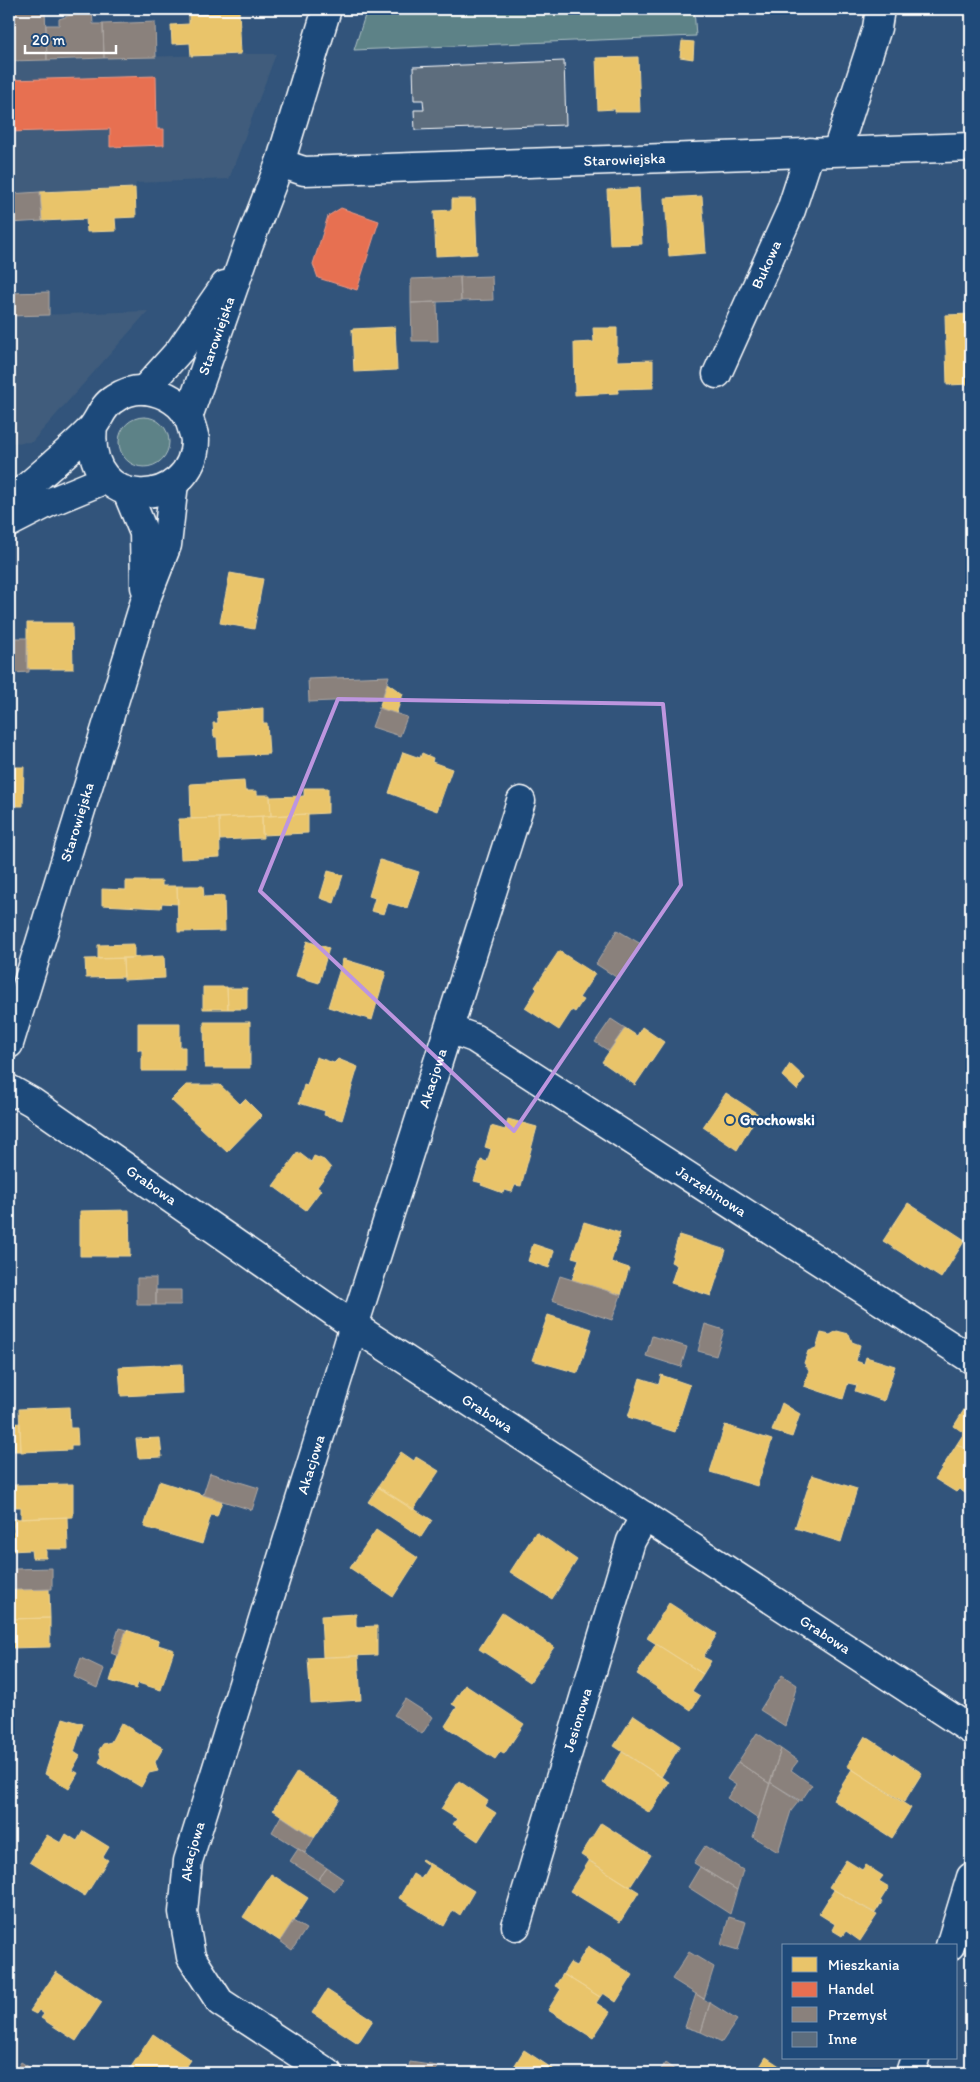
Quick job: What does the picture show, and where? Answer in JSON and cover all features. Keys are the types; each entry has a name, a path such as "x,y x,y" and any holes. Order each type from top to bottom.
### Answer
{"street":[{"name":"Starowiejska","path":"188,417 245,254 280,163 327,9"},
{"path":"837,151 877,28 880,9"},
{"name":"Starowiejska","path":"280,163 304,171 971,147"},
{"name":"Bukowa","path":"717,374 791,210 810,152"},
{"name":"Starowiejska","path":"144,390 180,350 245,254"},
{"path":"9,503 92,427 103,408 126,392 144,390 159,392 173,400 188,417 195,439 194,452 186,470 174,484 150,494 116,485 48,503 9,523"},
{"path":"92,427 91,444 93,459 116,485"},
{"name":"Starowiejska","path":"9,1044 146,601 167,545 174,484"},
{"name":"Starowiejska","path":"116,485 144,533 146,601"},
{"name":"Akacjowa","path":"328,2073 220,2002 191,1957 183,1912 188,1861 354,1326 522,801"},
{"name":"Jarzębinowa","path":"448,1030 474,1038 971,1360"},
{"name":"Grabowa","path":"9,1089 32,1102 354,1326 971,1730"},
{"name":"Jesionowa","path":"516,1926 631,1541 644,1516"},
{"path":"951,1944 971,1877"},
{"path":"910,2073 914,2060"}],"highlighted area":[{"path":"338,699 663,704 681,885 514,1131 260,891"}],"shaded area":[{"path":"276,54 229,179 136,183 135,188 9,194 9,61"},
{"path":"148,311 32,442 9,443 9,316"}],"green space":[{"path":"367,9 694,9 696,36 354,50"},
{"path":"144,417 153,419 164,428 169,442 167,451 158,462 144,467 135,465 124,456 119,442 121,433 130,422"}],"building: Mieszkania":[{"path":"239,9 241,54 191,56 190,43 172,44 171,25 189,24 189,10"},
{"path":"777,9 828,9 828,11 777,13"},
{"path":"682,41 694,42 693,59 680,57"},
{"path":"638,57 640,112 615,112 615,109 598,110 596,58"},
{"path":"135,188 136,217 115,218 116,231 87,232 86,219 42,221 40,192"},
{"path":"639,188 642,244 610,245 607,190"},
{"path":"702,196 706,253 669,256 665,198"},
{"path":"452,199 475,199 477,254 436,256 434,211 452,210"},
{"path":"971,314 971,384 947,385 945,315"},
{"path":"395,327 397,370 354,372 352,329"},
{"path":"593,328 617,328 617,361 653,360 653,388 618,389 618,393 575,395 574,343 594,342"},
{"path":"230,573 263,579 254,629 220,623"},
{"path":"27,623 72,623 73,669 27,669"},
{"path":"387,683 403,694 396,714 379,708"},
{"path":"263,708 263,723 267,723 269,754 218,756 217,737 214,737 213,723 218,723 217,712"},
{"path":"403,752 420,758 422,753 433,758 432,762 452,769 437,811 389,793"},
{"path":"9,767 24,767 23,806 9,806"},
{"path":"244,781 245,791 257,791 257,795 270,795 271,816 191,819 190,784"},
{"path":"304,788 328,788 328,813 271,816 270,797 304,796"},
{"path":"308,814 308,833 262,835 262,816"},
{"path":"262,816 263,838 220,840 219,818"},
{"path":"219,818 220,857 181,859 179,819"},
{"path":"380,860 419,872 407,908 388,903 384,914 371,911 375,898 369,896"},
{"path":"328,871 343,875 334,903 320,898"},
{"path":"126,881 162,881 162,886 177,886 178,904 162,903 161,908 102,905 102,889 126,890"},
{"path":"177,886 203,886 204,897 224,896 225,931 178,932"},
{"path":"307,941 329,948 319,983 296,976"},
{"path":"134,944 134,958 98,959 98,945"},
{"path":"559,951 595,974 579,998 583,1000 575,1012 572,1010 559,1030 525,1008 537,989 535,987"},
{"path":"164,956 165,978 124,980 123,958"},
{"path":"123,958 124,977 86,978 85,959"},
{"path":"343,959 386,972 372,1020 328,1007"},
{"path":"203,987 227,987 228,1009 203,1009"},
{"path":"227,988 247,988 247,1009 228,1009"},
{"path":"204,1022 250,1022 250,1068 205,1068"},
{"path":"138,1023 180,1023 180,1047 185,1047 185,1071 142,1071 142,1050 138,1050"},
{"path":"642,1027 664,1042 635,1085 602,1062 625,1028 637,1036"},
{"path":"316,1057 334,1063 338,1059 358,1067 342,1120 324,1115 325,1111 299,1103 304,1085 307,1086"},
{"path":"790,1064 805,1078 797,1090 782,1076"},
{"path":"186,1085 220,1085 240,1104 245,1099 262,1116 227,1152 171,1100"},
{"name":"Grochowski","path":"726,1093 758,1114 737,1150 703,1127"},
{"path":"508,1119 537,1127 521,1186 515,1185 512,1192 504,1190 503,1193 474,1181 481,1160 487,1162 491,1149 485,1147 491,1126 505,1130"},
{"path":"298,1152 311,1162 314,1156 324,1160 331,1168 317,1187 321,1190 306,1210 273,1186"},
{"path":"908,1203 965,1240 941,1278 883,1241"},
{"path":"129,1210 130,1256 80,1256 80,1211"},
{"path":"584,1222 620,1233 611,1262 629,1268 621,1295 572,1280 579,1259 572,1257"},
{"path":"679,1235 726,1250 711,1296 671,1283 677,1265 671,1262"},
{"path":"533,1244 554,1251 549,1268 528,1261"},
{"path":"548,1315 592,1329 578,1373 532,1360"},
{"path":"837,1331 849,1334 852,1342 860,1345 856,1361 864,1364 866,1357 895,1366 884,1401 855,1391 857,1385 848,1383 843,1399 804,1386 809,1370 804,1363 808,1351 816,1348 821,1333 830,1335"},
{"path":"182,1364 183,1393 121,1396 119,1367"},
{"path":"661,1375 690,1385 675,1432 628,1417 640,1378 659,1384"},
{"path":"782,1403 800,1414 792,1437 772,1431"},
{"path":"967,1405 971,1407 971,1453 957,1444 964,1433 954,1426"},
{"path":"69,1407 70,1428 77,1428 78,1445 71,1445 71,1450 21,1452 19,1409"},
{"path":"20,1423 21,1451 11,1451 11,1424"},
{"path":"725,1425 772,1440 757,1486 710,1472"},
{"path":"160,1438 162,1457 138,1458 136,1439"},
{"path":"957,1444 971,1453 971,1497 959,1489 956,1492 935,1479"},
{"path":"401,1452 414,1461 416,1457 439,1471 413,1510 378,1487"},
{"path":"812,1475 857,1489 841,1542 795,1528"},
{"path":"159,1481 222,1501 217,1516 211,1515 202,1544 144,1527"},
{"path":"73,1484 73,1517 21,1519 21,1507 15,1507 14,1485"},
{"path":"378,1487 432,1520 421,1537 368,1502"},
{"path":"67,1517 68,1549 46,1549 46,1558 32,1558 31,1550 9,1551 9,1533 14,1532 13,1519"},
{"path":"376,1530 418,1558 393,1597 350,1568"},
{"path":"536,1532 577,1560 552,1599 510,1572"},
{"path":"49,1589 50,1618 9,1619 9,1590"},
{"path":"669,1603 717,1634 703,1657 711,1661 703,1674 647,1638"},
{"path":"502,1613 554,1647 530,1682 479,1649"},
{"path":"356,1614 356,1627 377,1626 377,1655 323,1657 321,1616"},
{"path":"50,1618 50,1647 9,1648 9,1619"},
{"path":"126,1630 159,1641 158,1645 174,1650 161,1690 138,1683 136,1689 110,1681"},
{"path":"656,1644 703,1674 692,1691 700,1696 691,1710 637,1674"},
{"path":"358,1656 361,1700 311,1703 308,1658"},
{"path":"465,1685 524,1724 504,1754 500,1752 495,1759 445,1726 457,1707 452,1704"},
{"path":"634,1715 680,1746 661,1777 614,1746"},
{"path":"63,1718 83,1724 74,1752 80,1756 72,1770 78,1773 69,1789 45,1774"},
{"path":"121,1723 163,1748 155,1762 158,1771 149,1773 141,1787 99,1762 101,1758 99,1750 103,1744 111,1742"},
{"path":"865,1736 922,1773 904,1802 847,1766"},
{"path":"622,1752 669,1782 650,1813 603,1783"},
{"path":"852,1769 911,1808 892,1838 833,1800"},
{"path":"297,1772 340,1799 314,1838 273,1810"},
{"path":"459,1781 488,1801 485,1806 496,1813 478,1841 453,1824 457,1819 441,1809"},
{"path":"601,1823 651,1855 630,1887 581,1855"},
{"path":"83,1831 109,1847 103,1857 108,1860 85,1896 30,1862 47,1835 61,1843 66,1834 77,1841"},
{"path":"422,1859 474,1891 460,1915 453,1910 444,1926 399,1898 413,1874 421,1879 429,1866"},
{"path":"846,1860 862,1870 866,1865 883,1876 879,1881 889,1887 875,1913 829,1887"},
{"path":"589,1861 639,1892 620,1922 570,1891"},
{"path":"271,1874 308,1898 280,1941 243,1917"},
{"path":"834,1890 877,1915 860,1941 846,1931 842,1936 832,1930 835,1924 819,1914"},
{"path":"588,1946 633,1975 616,2002 603,1993 600,1997 563,1974 570,1963 576,1966"},
{"path":"56,1972 102,2002 76,2041 41,2018 44,2014 39,2010 36,2014 30,2011"},
{"path":"563,1974 600,1997 596,2003 610,2012 593,2038 548,2010 561,1989 555,1986"},
{"path":"327,1990 373,2020 358,2043 312,2013"},
{"path":"153,2034 191,2060 182,2073 127,2073"},
{"path":"524,2050 559,2073 510,2073"},
{"path":"766,2057 790,2073 756,2073"}],"building: Handel":[{"path":"156,76 157,129 164,129 164,145 110,147 110,129 9,132 9,80"},
{"path":"341,208 379,221 357,290 318,278 313,264 328,216"}],"building: Przemysł":[{"path":"9,9 45,9 47,60 9,61"},
{"path":"92,9 93,24 103,24 104,58 47,60 46,25 59,25 59,19"},
{"path":"155,22 156,57 104,58 103,24"},
{"path":"40,192 42,221 9,223 9,194"},
{"path":"492,276 493,300 461,301 460,277"},
{"path":"460,277 461,301 411,303 411,279"},
{"path":"49,292 49,315 9,316 9,293"},
{"path":"437,302 438,341 412,341 411,303"},
{"path":"14,638 27,638 27,669 29,668 29,672 13,673"},
{"path":"389,676 382,699 309,702 308,679"},
{"path":"379,708 407,717 400,736 372,727"},
{"path":"617,930 641,944 619,979 596,964"},
{"path":"611,1019 625,1028 609,1051 595,1042"},
{"path":"560,1276 621,1295 612,1320 552,1300"},
{"path":"137,1278 156,1278 156,1305 137,1305"},
{"path":"156,1290 181,1290 181,1305 156,1305"},
{"path":"705,1324 724,1330 716,1356 698,1351"},
{"path":"652,1336 687,1347 681,1367 646,1356"},
{"path":"210,1473 259,1488 252,1510 203,1495"},
{"path":"52,1568 52,1589 16,1590 15,1569"},
{"path":"119,1628 126,1630 118,1656 111,1653"},
{"path":"81,1658 104,1669 97,1688 74,1677"},
{"path":"782,1675 797,1685 785,1726 760,1710"},
{"path":"405,1699 433,1717 422,1734 394,1715"},
{"path":"757,1733 781,1749 770,1784 738,1762"},
{"path":"781,1749 798,1761 791,1770 812,1785 801,1801 770,1782"},
{"path":"738,1762 770,1784 758,1819 727,1798 736,1785 727,1779"},
{"path":"770,1782 799,1801 791,1811 778,1852 753,1837"},
{"path":"281,1816 314,1838 305,1853 272,1832"},
{"path":"705,1846 743,1870 737,1890 694,1863"},
{"path":"298,1849 327,1868 318,1880 290,1861"},
{"path":"700,1867 737,1890 730,1914 688,1887"},
{"path":"327,1868 343,1879 335,1891 318,1880"},
{"path":"729,1917 746,1922 738,1950 721,1945"},
{"path":"293,1921 306,1929 292,1950 280,1941"},
{"path":"689,1952 714,1967 704,1999 672,1979"},
{"path":"696,1994 710,2003 701,2032 685,2027"},
{"path":"710,2003 737,2020 722,2042 701,2032"},
{"path":"21,2062 32,2069 30,2073 14,2073"},
{"path":"410,2062 437,2066 436,2073 407,2073"},
{"path":"665,2063 679,2073 659,2073"}],"building: Inne":[{"path":"564,61 566,125 415,130 414,110 424,110 423,100 414,100 413,67"}],"place":[{"name":"Grochowski","path":"730,1120"}]}
